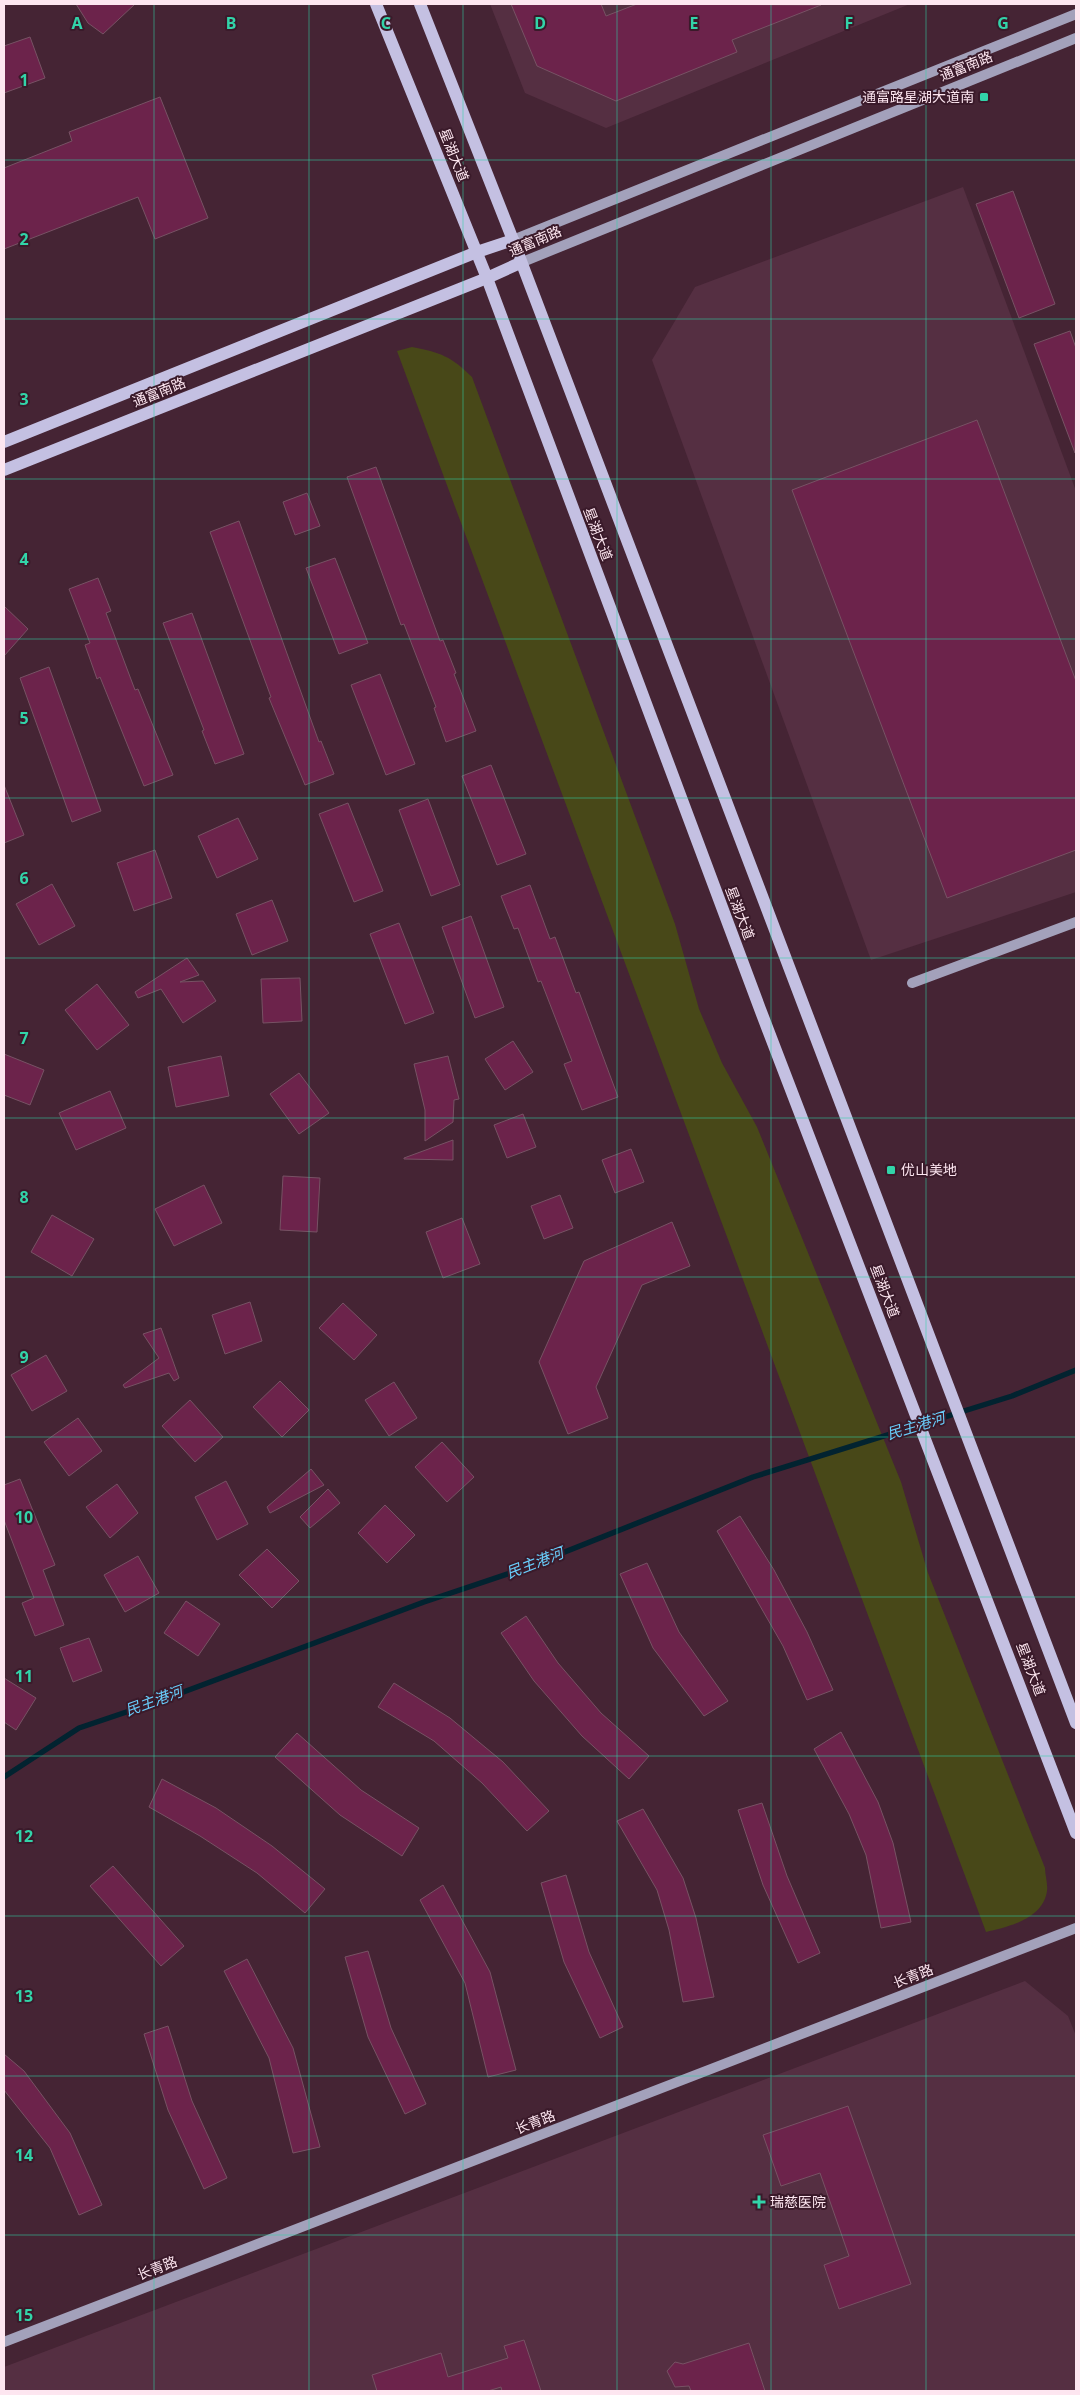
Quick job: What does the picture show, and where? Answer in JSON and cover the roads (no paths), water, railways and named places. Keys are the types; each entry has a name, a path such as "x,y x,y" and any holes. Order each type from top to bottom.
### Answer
{"main road":[{"name":"星湖大道","path":"376,4 487,278 760,1009 1076,1833"},
{"name":"星湖大道","path":"420,4 513,240 520,263 1076,1723"},
{"name":"通富南路","path":"4,442 477,252 513,240"},
{"name":"通富南路","path":"4,470 487,278 520,263"}],"street":[{"name":"通富南路","path":"513,240 1076,14"},
{"name":"通富南路","path":"520,263 1076,38"},
{"path":"912,983 1076,922"},
{"name":"长青路","path":"4,2342 1076,1928"}],"waterway":[{"name":"民主港河","path":"4,1777 79,1728 162,1700 424,1602 522,1569 753,1477 1012,1396 1076,1370"}],"place":[{"name":"通富路星湖大道南","path":"984,97"},
{"name":"优山美地","path":"891,1170"},
{"name":"瑞慈医院","path":"759,2202"}]}
